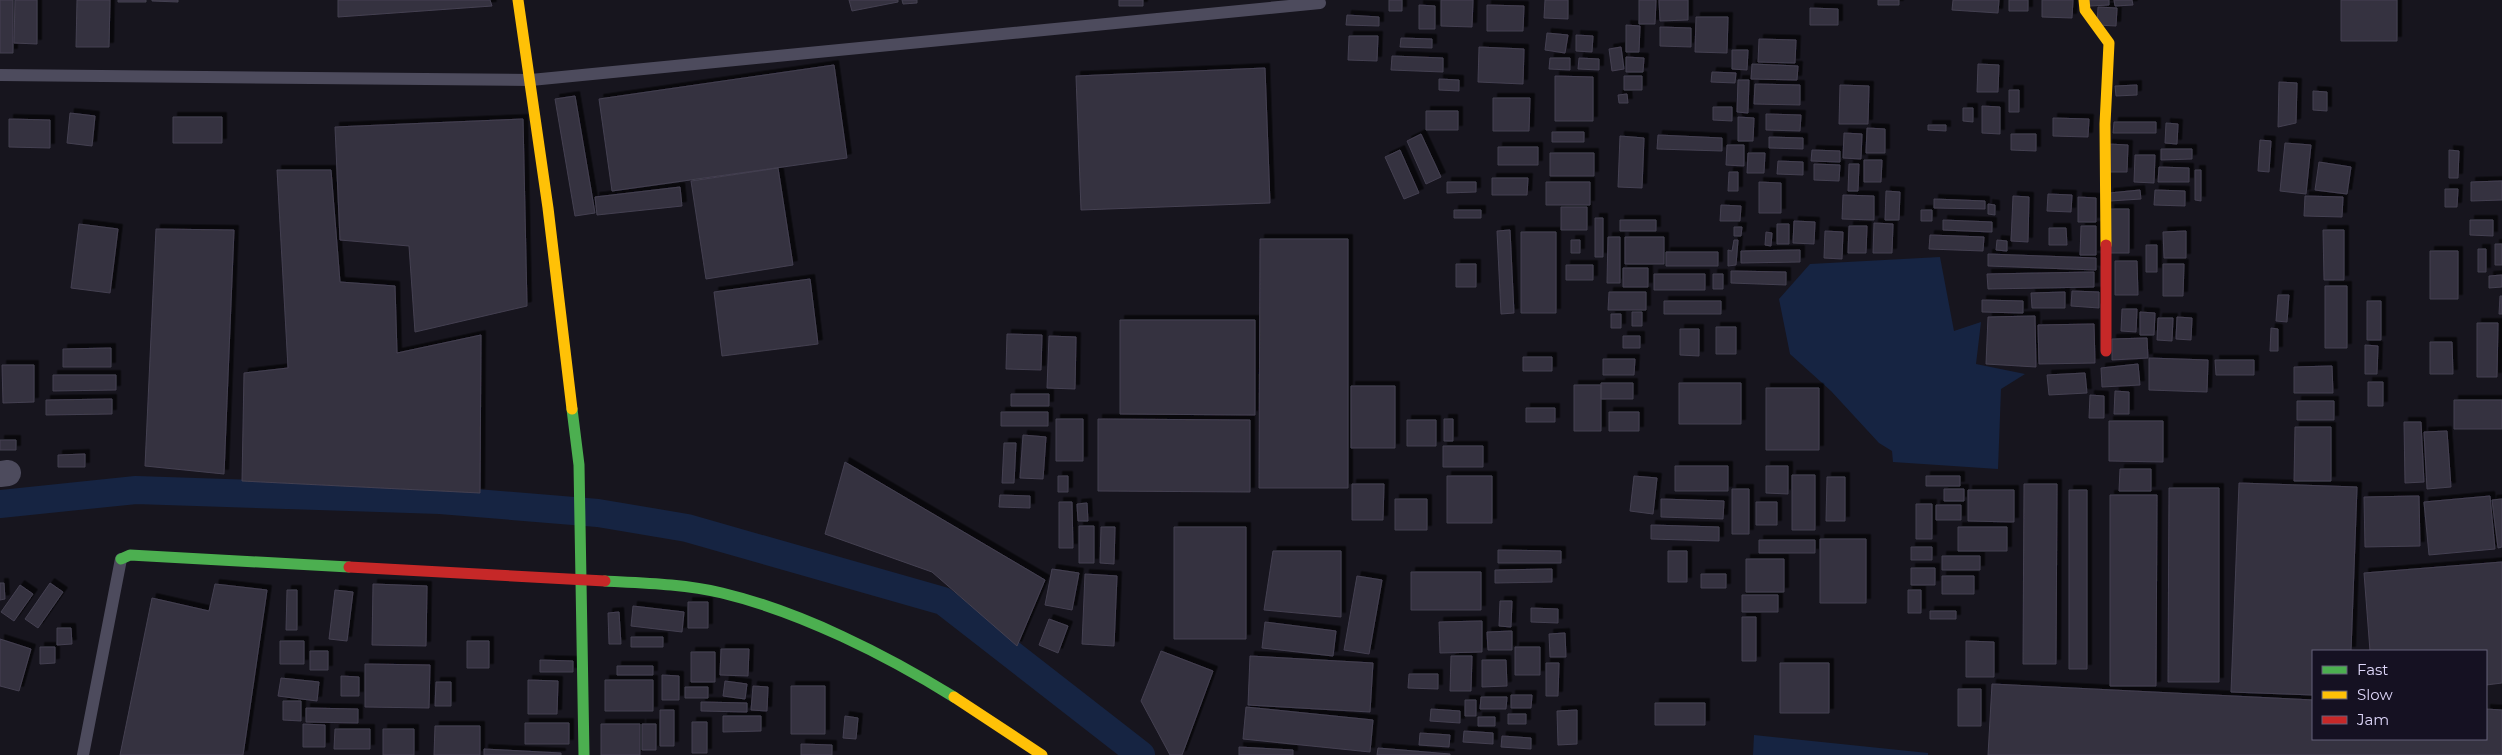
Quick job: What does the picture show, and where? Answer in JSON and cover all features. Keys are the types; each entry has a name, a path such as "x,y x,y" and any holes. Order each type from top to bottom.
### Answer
{"street":[{"path":"518,0 531,80 579,465 584,755"},
{"path":"2084,0 2085,10 2108,43 2105,124 2106,351"},
{"path":"121,559 130,555 581,579 650,584 719,593 789,615 856,644 989,717 1042,755"}],"lane":[{"path":"0,75 531,80 1320,3"},
{"path":"83,755 121,559"}],"water":[{"path":"1940,257 1954,331 1981,322 1976,364 2025,374 2001,389 1998,469 1893,462 1892,451 1879,443 1831,391 1790,354 1779,299 1810,264"},
{"path":"1754,735 1928,753 1928,755 1753,755"}],"building":[{"path":"0,0 13,0 13,53 0,53"},
{"path":"15,0 37,0 37,44 14,43"},
{"path":"77,0 110,0 109,47 76,47"},
{"path":"118,0 146,0 146,2 118,2"},
{"path":"178,0 178,2 152,1"},
{"path":"338,0 490,0 492,6 338,17"},
{"path":"849,0 898,0 898,2 852,11"},
{"path":"902,0 917,0 917,3 903,4"},
{"path":"1119,0 1143,0 1143,6 1119,6"},
{"path":"1389,0 1402,0 1402,11 1389,11"},
{"path":"1441,0 1473,0 1472,27 1441,26"},
{"path":"1545,0 1568,0 1568,19 1544,18"},
{"path":"1639,0 1656,0 1655,24 1639,24"},
{"path":"1659,0 1688,0 1688,20 1660,21"},
{"path":"1878,0 1899,0 1899,5 1878,5"},
{"path":"1953,0 1999,0 1998,13 1952,10"},
{"path":"2009,0 2028,0 2028,11 2009,11"},
{"path":"2042,0 2073,0 2072,18 2042,17"},
{"path":"2089,0 2109,0 2109,5 2090,6"},
{"path":"2114,0 2132,0 2133,5 2115,6"},
{"path":"2341,0 2397,0 2397,41 2341,41"},
{"path":"1419,5 1435,6 1435,29 1419,29"},
{"path":"1487,5 1524,6 1523,31 1487,31"},
{"path":"2098,7 2117,8 2116,26 2097,25"},
{"path":"1810,8 1838,9 1838,25 1810,25"},
{"path":"1347,15 1379,17 1379,26 1346,25"},
{"path":"1696,17 1728,17 1727,53 1695,52"},
{"path":"1626,25 1640,26 1639,52 1626,52"},
{"path":"1660,27 1691,28 1691,47 1660,46"},
{"path":"1547,33 1568,35 1565,53 1545,50"},
{"path":"1576,35 1593,36 1592,52 1576,51"},
{"path":"1349,36 1378,36 1377,61 1348,60"},
{"path":"1401,38 1432,39 1432,48 1400,47"},
{"path":"1759,39 1796,40 1795,63 1758,62"},
{"path":"1479,47 1524,49 1523,84 1478,82"},
{"path":"1621,47 1624,69 1612,71 1609,49"},
{"path":"1732,50 1748,50 1747,70 1732,69"},
{"path":"1392,56 1443,58 1443,72 1391,70"},
{"path":"1626,57 1644,58 1643,72 1626,72"},
{"path":"1550,58 1570,58 1570,70 1549,69"},
{"path":"1579,58 1599,59 1599,70 1578,69"},
{"path":"1752,64 1798,66 1797,80 1751,79"},
{"path":"1978,64 1999,65 1998,92 1977,92"},
{"path":"834,65 847,158 612,191 599,99"},
{"path":"1265,68 1270,203 1081,210 1076,76"},
{"path":"1712,72 1736,73 1735,83 1711,82"},
{"path":"1555,76 1593,77 1593,121 1555,121"},
{"path":"1624,76 1642,76 1642,90 1624,90"},
{"path":"1439,79 1459,80 1459,91 1439,90"},
{"path":"1738,80 1749,80 1748,113 1737,112"},
{"path":"2279,82 2297,83 2296,123 2278,127"},
{"path":"1755,84 1800,85 1800,105 1754,104"},
{"path":"1840,85 1869,86 1868,124 1839,124"},
{"path":"2137,85 2137,95 2116,96 2115,86"},
{"path":"2009,90 2019,90 2019,112 2009,112"},
{"path":"2313,91 2327,92 2327,111 2313,110"},
{"path":"1627,94 1628,103 1619,103 1618,95"},
{"path":"575,96 595,213 575,216 555,99"},
{"path":"1493,98 1530,98 1529,131 1493,131"},
{"path":"1982,106 2000,107 2000,134 1982,133"},
{"path":"1713,107 1732,107 1732,121 1713,120"},
{"path":"1963,108 1973,108 1973,122 1963,121"},
{"path":"1426,111 1458,111 1458,130 1426,130"},
{"path":"70,113 95,116 92,146 67,143"},
{"path":"1766,114 1801,115 1800,131 1766,130"},
{"path":"173,117 222,117 222,143 173,143"},
{"path":"1738,117 1754,118 1753,141 1738,141"},
{"path":"2053,118 2089,119 2088,137 2053,136"},
{"path":"9,119 50,120 50,148 9,147"},
{"path":"523,119 527,306 415,332 409,246 340,240 335,127"},
{"path":"2114,122 2156,122 2156,133 2113,133"},
{"path":"2166,123 2178,124 2177,144 2165,143"},
{"path":"1928,125 1946,125 1946,131 1928,130"},
{"path":"1867,128 1885,129 1885,153 1866,153"},
{"path":"1552,132 1584,132 1584,142 1552,142"},
{"path":"1844,133 1862,134 1861,159 1843,158"},
{"path":"1421,134 1441,177 1426,184 1407,141"},
{"path":"2011,134 2036,134 2036,151 2011,150"},
{"path":"1658,135 1722,138 1722,151 1657,149"},
{"path":"1620,136 1644,138 1642,188 1618,187"},
{"path":"1769,137 1803,138 1803,149 1769,148"},
{"path":"2260,140 2271,141 2269,172 2258,171"},
{"path":"2285,143 2311,145 2306,194 2280,191"},
{"path":"2108,144 2128,145 2127,172 2108,172"},
{"path":"1727,145 1744,145 1744,166 1726,165"},
{"path":"1498,147 1538,147 1538,165 1498,165"},
{"path":"2161,149 2192,149 2192,159 2161,160"},
{"path":"1400,150 1419,193 1404,199 1385,157"},
{"path":"1812,150 1840,151 1840,162 1811,161"},
{"path":"2449,150 2459,151 2458,178 2449,178"},
{"path":"1550,153 1594,153 1594,176 1550,176"},
{"path":"1748,153 1765,153 1764,173 1747,173"},
{"path":"2135,155 2155,155 2154,183 2134,182"},
{"path":"1864,160 1882,160 1881,182 1864,182"},
{"path":"1778,161 1803,162 1803,175 1777,174"},
{"path":"2319,162 2351,167 2347,194 2315,190"},
{"path":"1814,164 1840,165 1839,181 1814,180"},
{"path":"1849,164 1859,164 1858,191 1848,191"},
{"path":"2159,167 2189,168 2189,182 2158,182"},
{"path":"778,168 793,265 706,279 691,181"},
{"path":"277,170 331,170 340,282 395,286 397,353 481,335 480,493 242,481 244,373 288,368"},
{"path":"2195,170 2201,170 2201,201 2195,200"},
{"path":"1729,172 1738,172 1738,191 1728,191"},
{"path":"1492,178 1528,178 1527,195 1492,195"},
{"path":"2502,181 2502,200 2471,201 2471,182"},
{"path":"1447,182 1476,182 1476,192 1447,193"},
{"path":"1546,182 1590,182 1590,205 1546,205"},
{"path":"1759,182 1781,183 1781,213 1759,213"},
{"path":"680,187 682,206 597,215 595,197"},
{"path":"2445,189 2458,189 2457,207 2445,207"},
{"path":"2140,190 2141,199 2110,201 2109,193"},
{"path":"2155,190 2185,191 2185,206 2154,205"},
{"path":"1886,191 1900,192 1899,220 1885,220"},
{"path":"2048,194 2072,195 2071,212 2047,211"},
{"path":"1843,195 1874,196 1874,220 1842,219"},
{"path":"2013,196 2029,197 2028,242 2011,241"},
{"path":"2305,196 2343,197 2342,217 2304,216"},
{"path":"2078,197 2096,198 2096,222 2078,222"},
{"path":"1934,199 1985,201 1985,209 1934,208"},
{"path":"1988,204 1995,205 1995,215 1988,214"},
{"path":"1721,205 1741,206 1740,221 1720,221"},
{"path":"1561,207 1587,207 1587,230 1561,230"},
{"path":"2110,209 2129,209 2129,253 2110,253"},
{"path":"1454,210 1481,210 1481,218 1454,218"},
{"path":"1921,210 1932,210 1932,221 1921,221"},
{"path":"1595,218 1603,218 1603,257 1595,257"},
{"path":"1620,220 1656,220 1656,231 1620,231"},
{"path":"1943,220 1992,222 1992,232 1943,230"},
{"path":"2470,220 2493,220 2493,236 2470,235"},
{"path":"1794,221 1815,222 1814,244 1793,243"},
{"path":"1874,223 1893,224 1892,253 1873,253"},
{"path":"79,224 118,229 110,293 71,288"},
{"path":"1777,224 1789,224 1789,244 1777,244"},
{"path":"1849,226 1867,226 1866,253 1848,253"},
{"path":"2081,226 2096,226 2096,255 2080,255"},
{"path":"1734,227 1742,227 1741,236 1734,236"},
{"path":"2049,228 2066,228 2067,245 2049,245"},
{"path":"156,229 234,230 224,474 145,466"},
{"path":"1510,230 1514,313 1501,314 1497,231"},
{"path":"2323,230 2344,230 2344,280 2324,280"},
{"path":"1825,231 1843,232 1842,259 1824,258"},
{"path":"2186,231 2186,258 2164,258 2163,232"},
{"path":"1521,232 1556,232 1556,313 1521,313"},
{"path":"1766,232 1772,233 1771,246 1765,245"},
{"path":"1930,235 1984,237 1983,251 1929,249"},
{"path":"1608,237 1620,237 1620,283 1607,283"},
{"path":"1625,237 1664,237 1664,264 1625,264"},
{"path":"1260,239 1348,239 1348,488 1259,488"},
{"path":"1571,240 1580,240 1580,253 1571,253"},
{"path":"1734,240 1738,240 1736,265 1728,266 1728,250 1732,251"},
{"path":"1997,240 2007,241 2007,251 1996,250"},
{"path":"2495,244 2502,244 2502,265 2495,265"},
{"path":"2146,245 2157,245 2157,272 2146,272"},
{"path":"2478,249 2486,249 2486,272 2478,272"},
{"path":"1800,250 1800,262 1741,263 1741,251"},
{"path":"2430,251 2458,251 2458,299 2430,299"},
{"path":"1666,252 1718,252 1718,266 1666,266"},
{"path":"1988,254 2096,258 2096,270 1988,266"},
{"path":"2115,261 2137,261 2138,295 2115,295"},
{"path":"1456,264 1476,264 1476,287 1456,287"},
{"path":"2163,264 2184,264 2183,296 2163,296"},
{"path":"1566,265 1593,265 1593,280 1566,280"},
{"path":"1623,268 1648,268 1648,287 1623,287"},
{"path":"1731,271 1786,272 1786,285 1731,283"},
{"path":"2094,272 2094,287 1988,289 1987,274"},
{"path":"1654,274 1705,274 1705,290 1654,290"},
{"path":"1713,274 1723,274 1723,289 1713,289"},
{"path":"2502,275 2502,287 2489,288 2489,276"},
{"path":"810,279 818,344 722,356 714,292"},
{"path":"2325,286 2347,286 2347,348 2325,348"},
{"path":"2072,291 2099,292 2099,308 2071,306"},
{"path":"1609,292 1646,292 1646,310 1608,310"},
{"path":"2065,292 2065,308 2032,308 2031,293"},
{"path":"2278,295 2289,295 2287,322 2276,321"},
{"path":"2500,296 2502,296 2502,314 2499,314"},
{"path":"1982,300 2023,301 2023,313 1982,312"},
{"path":"1664,301 1721,301 1721,314 1664,314"},
{"path":"2367,301 2381,301 2381,340 2367,340"},
{"path":"2122,309 2137,309 2136,332 2121,331"},
{"path":"1632,312 1642,312 1642,326 1632,326"},
{"path":"2140,312 2155,313 2154,335 2140,335"},
{"path":"1611,314 1621,314 1621,328 1611,328"},
{"path":"2035,316 2036,367 1986,364 1988,317"},
{"path":"2177,317 2192,318 2191,340 2176,339"},
{"path":"2158,318 2173,318 2172,341 2157,340"},
{"path":"1120,320 1255,320 1255,415 1120,414"},
{"path":"2477,323 2498,323 2497,377 2477,377"},
{"path":"2094,324 2095,363 2039,364 2038,325"},
{"path":"1716,327 1736,327 1736,354 1716,354"},
{"path":"2271,328 2278,329 2278,351 2270,351"},
{"path":"1680,329 1699,329 1699,356 1680,355"},
{"path":"1007,334 1042,335 1041,370 1006,369"},
{"path":"1049,336 1076,337 1075,389 1047,388"},
{"path":"1623,336 1640,336 1640,348 1623,348"},
{"path":"2147,338 2148,358 2112,360 2112,339"},
{"path":"2430,342 2452,342 2453,374 2430,374"},
{"path":"2365,345 2378,346 2377,374 2365,374"},
{"path":"111,348 111,367 63,367 63,349"},
{"path":"1523,357 1552,357 1552,371 1523,371"},
{"path":"2149,358 2208,360 2207,392 2149,390"},
{"path":"1603,359 1635,359 1634,375 1603,375"},
{"path":"2215,360 2254,360 2254,375 2216,375"},
{"path":"2138,364 2140,385 2102,387 2101,368"},
{"path":"2,365 34,365 34,402 3,403"},
{"path":"2332,366 2333,393 2294,393 2294,367"},
{"path":"2085,373 2087,393 2049,395 2047,375"},
{"path":"53,375 116,375 116,390 53,391"},
{"path":"2368,382 2383,382 2383,406 2368,406"},
{"path":"1601,383 1633,383 1633,399 1601,399"},
{"path":"1679,383 1741,383 1741,424 1679,424"},
{"path":"1574,385 1601,385 1601,431 1574,431"},
{"path":"1351,386 1395,386 1395,448 1351,448"},
{"path":"1766,388 1819,388 1819,450 1766,450"},
{"path":"2115,391 2129,392 2129,414 2114,414"},
{"path":"1011,394 1049,394 1049,406 1011,406"},
{"path":"2090,395 2104,396 2104,418 2089,418"},
{"path":"112,399 112,414 46,415 46,400"},
{"path":"2454,400 2502,400 2502,429 2454,429"},
{"path":"2297,401 2334,401 2334,420 2297,420"},
{"path":"1526,408 1555,408 1555,422 1526,422"},
{"path":"1001,412 1048,412 1048,426 1001,426"},
{"path":"1609,412 1639,412 1639,431 1609,431"},
{"path":"1056,419 1083,419 1083,461 1056,461"},
{"path":"1098,419 1250,420 1250,492 1098,491"},
{"path":"1444,419 1453,419 1453,441 1444,441"},
{"path":"1407,420 1436,420 1436,446 1407,446"},
{"path":"2109,421 2163,421 2163,462 2109,461"},
{"path":"2404,422 2421,422 2424,482 2405,483"},
{"path":"2295,427 2331,427 2331,481 2294,481"},
{"path":"2447,431 2451,487 2427,489 2424,432"},
{"path":"1023,435 1046,437 1043,479 1020,478"},
{"path":"0,440 16,440 16,450 0,450"},
{"path":"1004,443 1016,443 1014,483 1002,483"},
{"path":"1443,446 1483,446 1483,467 1443,467"},
{"path":"85,454 85,467 58,467 58,455"},
{"path":"845,462 1045,580 1017,646 932,572 825,534"},
{"path":"1675,466 1728,466 1728,491 1675,491"},
{"path":"1766,466 1788,466 1788,494 1766,493"},
{"path":"2120,469 2151,469 2151,491 2119,491"},
{"path":"1792,475 1815,475 1815,530 1792,530"},
{"path":"1058,476 1068,476 1068,492 1058,492"},
{"path":"1447,476 1492,476 1492,523 1447,523"},
{"path":"1634,476 1657,478 1653,514 1630,511"},
{"path":"1926,476 1960,476 1960,486 1926,486"},
{"path":"1827,477 1845,477 1845,521 1826,521"},
{"path":"2239,483 2357,487 2351,650 2312,650 2312,695 2231,692"},
{"path":"1352,484 1384,484 1383,520 1352,520"},
{"path":"2024,484 2057,484 2056,664 2023,664"},
{"path":"2169,488 2219,488 2219,682 2168,682"},
{"path":"1732,489 1749,489 1749,534 1732,534"},
{"path":"1944,489 1964,489 1964,501 1944,501"},
{"path":"1968,490 2014,490 2014,522 1968,521"},
{"path":"2069,490 2087,490 2087,669 2069,669"},
{"path":"1000,495 1030,496 1030,508 999,507"},
{"path":"2110,495 2157,495 2156,686 2110,686"},
{"path":"2419,496 2420,546 2365,547 2364,497"},
{"path":"2490,496 2495,549 2429,555 2424,502"},
{"path":"1395,499 1427,499 1427,530 1395,530"},
{"path":"1661,499 1724,501 1723,519 1661,517"},
{"path":"2502,499 2502,547 2498,548 2492,500"},
{"path":"1059,502 1072,502 1073,548 1059,548"},
{"path":"1756,502 1777,502 1777,525 1756,525"},
{"path":"1087,503 1088,521 1078,521 1077,504"},
{"path":"1916,504 1932,504 1932,539 1916,539"},
{"path":"1936,505 1961,505 1961,520 1936,520"},
{"path":"1651,525 1719,527 1719,541 1651,539"},
{"path":"1079,526 1094,526 1094,563 1079,563"},
{"path":"1101,527 1115,527 1114,564 1100,563"},
{"path":"1174,527 1246,527 1246,639 1174,639"},
{"path":"1958,527 2007,527 2007,551 1958,551"},
{"path":"1820,539 1866,539 1866,603 1820,603"},
{"path":"1759,540 1815,540 1815,553 1759,553"},
{"path":"1911,547 1932,547 1932,560 1911,560"},
{"path":"1498,550 1561,551 1561,563 1498,563"},
{"path":"1273,551 1341,551 1341,617 1264,610"},
{"path":"1668,551 1687,551 1687,582 1668,582"},
{"path":"1942,556 1980,556 1980,570 1942,570"},
{"path":"1746,559 1784,559 1784,592 1746,592"},
{"path":"2502,562 2502,683 2487,685 2487,650 2370,650 2364,573"},
{"path":"1911,568 1935,568 1935,585 1911,585"},
{"path":"1052,569 1079,573 1072,610 1045,605"},
{"path":"1552,569 1552,582 1495,583 1495,570"},
{"path":"1411,572 1481,572 1481,610 1411,610"},
{"path":"1085,574 1117,576 1114,646 1082,644"},
{"path":"1701,574 1726,574 1726,588 1701,588"},
{"path":"1357,576 1382,580 1369,654 1344,650"},
{"path":"1942,576 1974,576 1974,594 1942,594"},
{"path":"0,583 4,583 5,599 0,600"},
{"path":"50,583 63,592 38,628 25,619"},
{"path":"215,584 267,590 243,755 120,755 152,598 209,611"},
{"path":"373,584 427,586 426,646 372,645"},
{"path":"20,585 33,594 14,621 1,612"},
{"path":"287,590 297,590 297,630 286,630"},
{"path":"335,590 353,592 347,641 329,639"},
{"path":"1908,590 1921,590 1921,613 1908,613"},
{"path":"1742,595 1778,595 1778,612 1742,612"},
{"path":"1500,601 1512,601 1511,627 1499,626"},
{"path":"688,602 708,602 708,628 688,628"},
{"path":"633,606 684,612 682,632 631,626"},
{"path":"1531,608 1558,609 1558,623 1531,622"},
{"path":"1930,611 1956,611 1956,619 1930,619"},
{"path":"619,612 621,644 609,644 608,613"},
{"path":"1742,617 1756,617 1756,661 1742,661"},
{"path":"1049,619 1068,626 1058,653 1039,645"},
{"path":"1482,621 1482,652 1440,653 1439,622"},
{"path":"1265,622 1336,631 1333,656 1262,648"},
{"path":"57,628 71,628 72,644 57,645"},
{"path":"1512,631 1512,650 1488,650 1487,632"},
{"path":"1565,633 1566,657 1550,657 1549,634"},
{"path":"631,637 663,637 663,647 631,647"},
{"path":"0,639 31,649 19,691 0,686"},
{"path":"280,641 304,641 304,664 280,664"},
{"path":"467,641 489,641 489,668 467,668"},
{"path":"1966,641 1994,642 1994,677 1966,677"},
{"path":"40,647 55,647 55,663 40,664"},
{"path":"1515,647 1540,647 1540,675 1515,675"},
{"path":"721,649 749,649 748,676 720,675"},
{"path":"310,651 328,651 328,670 310,670"},
{"path":"1161,651 1213,671 1182,755 1170,755 1141,701"},
{"path":"691,652 715,652 715,682 691,682"},
{"path":"1250,656 1373,663 1370,712 1248,705"},
{"path":"1451,656 1472,656 1471,691 1450,691"},
{"path":"540,660 573,661 573,672 540,672"},
{"path":"1482,660 1506,660 1507,686 1482,687"},
{"path":"1546,663 1559,663 1558,696 1546,696"},
{"path":"1780,663 1829,663 1829,713 1780,713"},
{"path":"365,664 430,665 429,708 365,707"},
{"path":"617,666 653,666 653,675 617,675"},
{"path":"1409,674 1438,674 1438,689 1408,688"},
{"path":"662,675 679,676 679,700 662,700"},
{"path":"341,676 359,677 359,696 341,696"},
{"path":"281,678 319,682 317,701 278,696"},
{"path":"528,680 558,681 557,714 528,714"},
{"path":"605,680 653,680 653,711 605,711"},
{"path":"725,681 747,684 745,699 723,696"},
{"path":"436,682 451,682 451,706 435,706"},
{"path":"1992,684 2312,700 2312,740 2487,740 2487,709 2502,710 2502,755 1988,755"},
{"path":"753,686 768,687 767,711 751,710"},
{"path":"791,686 825,686 825,734 791,734"},
{"path":"685,687 708,687 708,698 685,698"},
{"path":"1958,689 1981,689 1981,726 1958,726"},
{"path":"1511,695 1532,695 1531,708 1511,708"},
{"path":"1481,697 1507,697 1506,709 1480,709"},
{"path":"1465,700 1476,700 1476,716 1465,716"},
{"path":"283,701 301,701 301,721 283,720"},
{"path":"701,702 747,703 747,712 701,711"},
{"path":"1655,703 1705,703 1705,725 1655,725"},
{"path":"1246,707 1373,720 1370,752 1243,739"},
{"path":"306,708 358,709 358,723 306,722"},
{"path":"1431,709 1460,711 1460,723 1430,721"},
{"path":"660,710 674,710 674,746 660,746"},
{"path":"1577,710 1577,744 1558,745 1557,711"},
{"path":"1508,714 1526,714 1526,724 1508,724"},
{"path":"723,716 761,716 761,731 723,732"},
{"path":"845,716 858,718 856,739 843,738"},
{"path":"1478,717 1495,717 1495,726 1478,726"},
{"path":"692,722 707,722 707,753 692,753"},
{"path":"525,723 569,723 569,744 525,744"},
{"path":"303,724 325,725 325,747 303,747"},
{"path":"601,724 640,724 640,755 601,755"},
{"path":"642,724 656,724 656,750 642,750"},
{"path":"435,726 480,726 480,755 434,755"},
{"path":"335,729 370,729 370,749 334,749"},
{"path":"383,729 414,729 414,755 383,755"},
{"path":"1464,731 1493,733 1493,744 1463,742"},
{"path":"1420,733 1450,735 1449,747 1419,745"},
{"path":"1502,736 1531,738 1531,749 1501,747"},
{"path":"801,744 832,745 832,755 801,755"},
{"path":"1239,747 1293,750 1293,755 1239,755"},
{"path":"1378,748 1450,754 1450,755 1377,755"},
{"path":"484,749 561,753 561,755 484,755"}],"waterway":[{"path":"0,504 136,490 440,500 598,513 687,528 943,601 1141,755"}],"traffic: fast":[{"path":"572,409 579,465 584,755"},
{"path":"121,559 130,555 349,567"},
{"path":"605,581 664,584 694,588 752,601 782,611 842,636 928,681 954,697"}],"traffic: slow":[{"path":"518,0 548,208 572,409"},
{"path":"2084,0 2085,10 2109,43 2105,124 2106,245"},
{"path":"954,697 1042,755"}],"traffic: jam":[{"path":"2106,245 2106,351"},
{"path":"349,567 605,581"}]}
